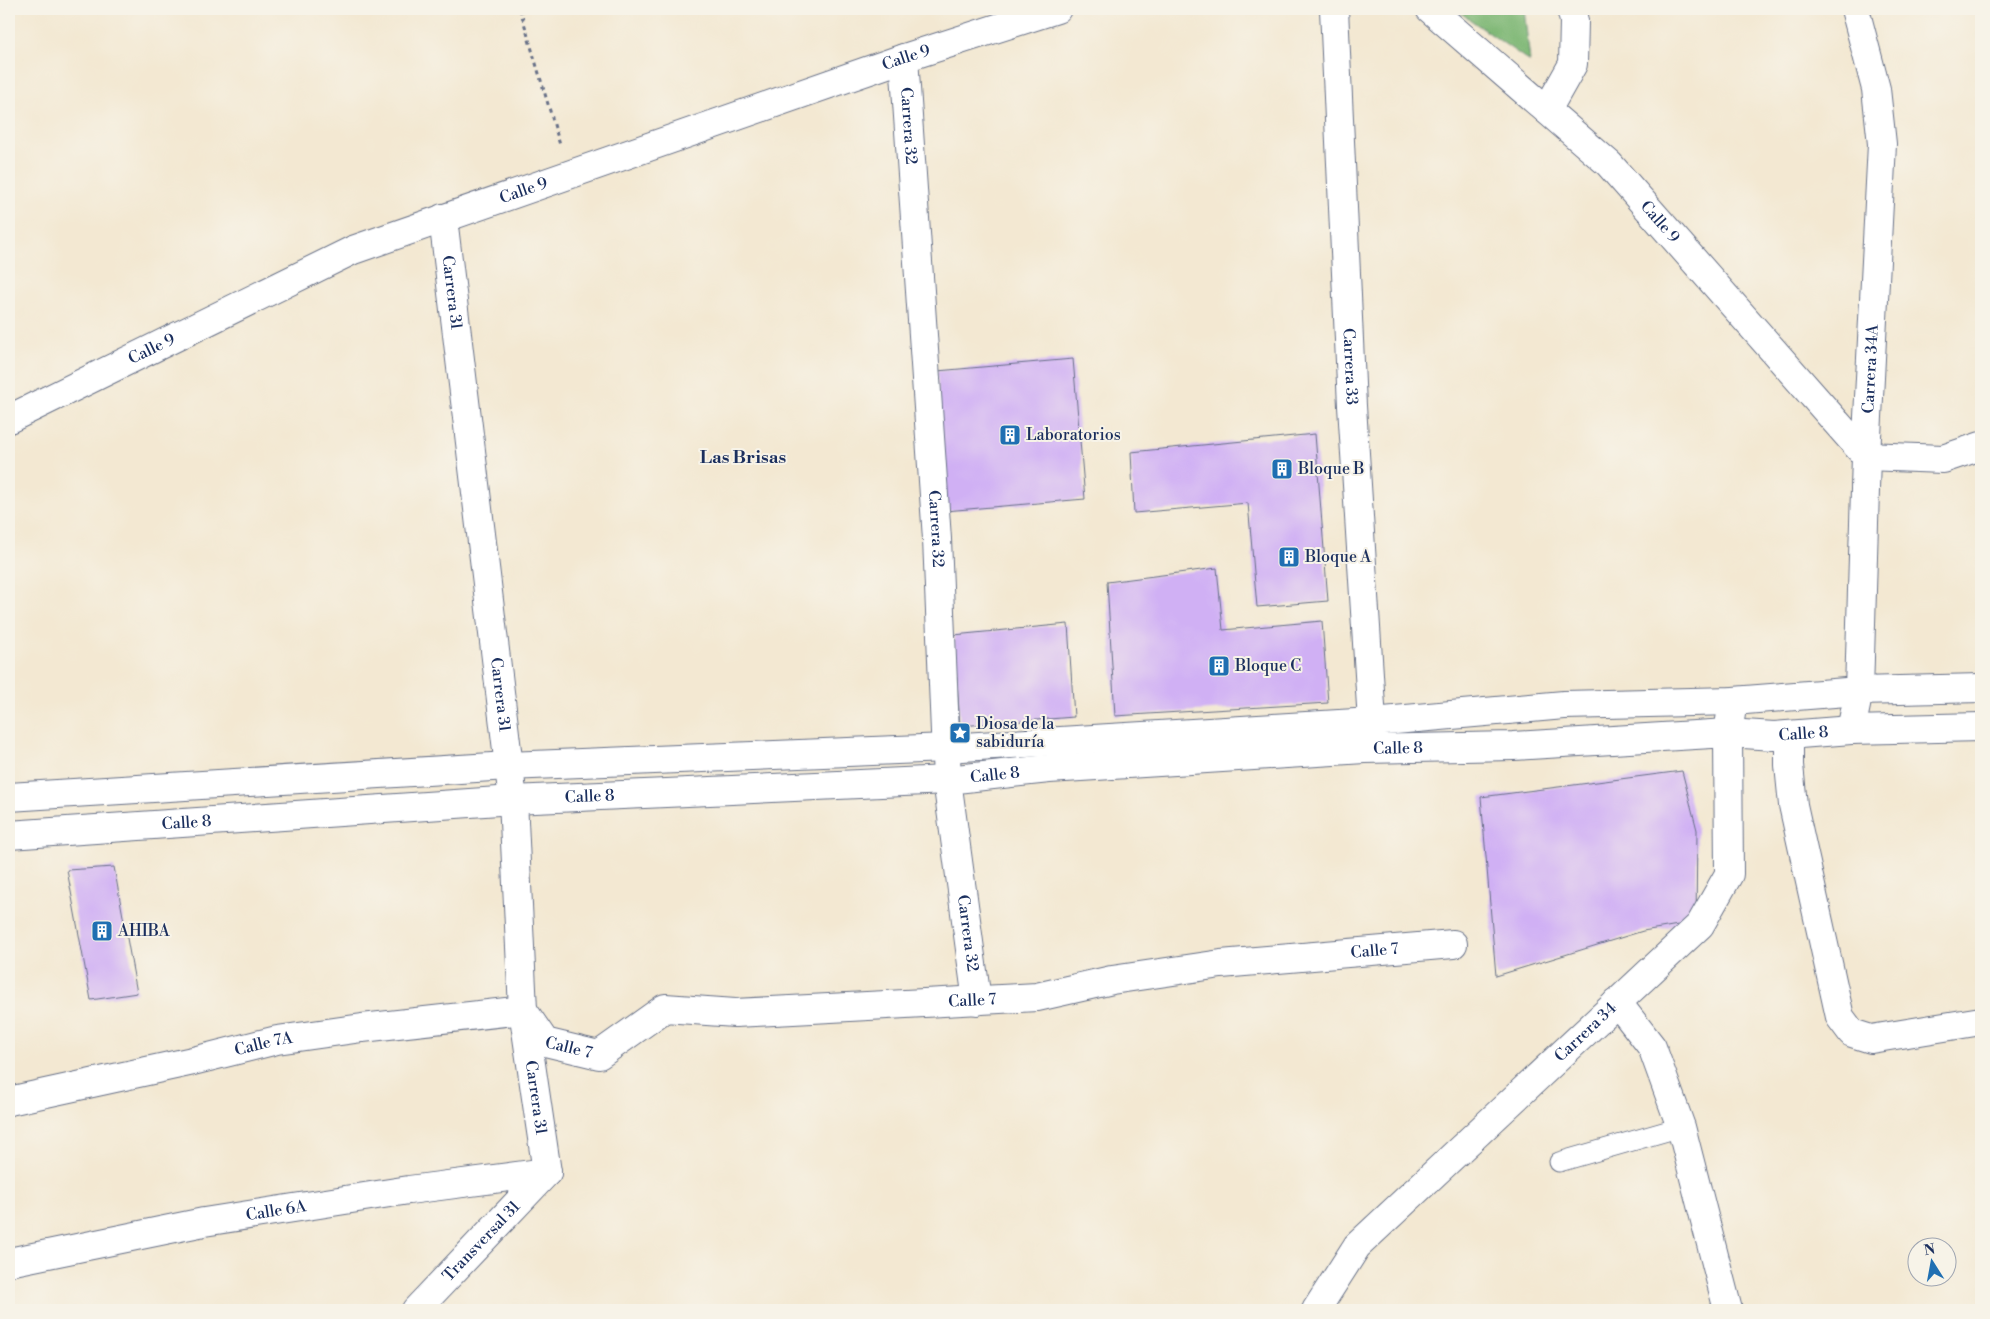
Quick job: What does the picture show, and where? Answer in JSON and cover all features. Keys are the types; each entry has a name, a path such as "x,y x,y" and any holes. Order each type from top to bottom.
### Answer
{"street":[{"name":"Calle 9","path":"9,420 353,250 904,58 1057,9"},
{"name":"Carrera 33","path":"1334,9 1352,406 1372,722"},
{"name":"Calle 9","path":"1430,9 1609,164 1866,456"},
{"path":"1548,110 1573,64 1574,21 1571,9"},
{"name":"Carrera 34A","path":"1851,730 1859,691 1866,456 1882,144 1876,89 1855,9"},
{"name":"Carrera 32","path":"904,58 937,539 946,780 977,1001"},
{"name":"Carrera 31","path":"443,218 513,800 523,1010 547,1172"},
{"path":"1866,456 1943,459 1981,446"},
{"name":"Calle 8","path":"9,797 508,766 946,748 1372,722 1564,705 1733,700 1859,691 1981,688"},
{"name":"Carrera 34","path":"1316,1310 1357,1246 1700,925 1729,874 1728,733 1733,700"},
{"name":"Calle 8","path":"9,835 513,800 946,780 1049,769 1364,749 1512,746 1728,733 1789,735 1851,730 1981,727"},
{"path":"1789,735 1789,765 1793,805 1840,1017 1852,1033 1871,1039 1981,1021"},
{"name":"Calle 7","path":"523,1010 546,1042 599,1055 665,1008 735,1012 1037,997 1112,980 1220,964 1454,944"},
{"path":"1617,1002 1652,1047 1681,1127 1728,1310"},
{"name":"Calle 7A","path":"9,1101 184,1063 277,1040 362,1028 523,1010"},
{"name":"Calle 6A","path":"9,1262 204,1222 409,1190 547,1172"},
{"name":"Transversal 31","path":"416,1310 547,1172"}],"lane":[{"path":"1559,1162 1681,1127"}],"path":[{"path":"520,9 568,174"}],"green space":[{"path":"1455,9 1524,9 1530,61 1529,61"}],"building":[{"name":"Laboratorios","path":"1073,359 1085,499 945,511 937,371"},
{"name":"Bloque A","path":"1315,434 1328,601 1257,607 1248,503 1134,513 1131,452"},
{"name":"Bloque C","path":"1217,568 1223,630 1322,621 1328,703 1115,716 1107,582"},
{"path":"1068,624 1074,717 960,726 954,635"},
{"path":"1682,771 1697,830 1696,922 1643,931 1496,976 1481,797"},
{"name":"AHIBA","path":"114,867 137,993 91,1000 67,870"}],"place":[{"name":"Laboratorios","path":"1010,435"},
{"name":"Bloque B","path":"1282,469"},
{"name":"Bloque A","path":"1289,557"},
{"name":"Bloque C","path":"1219,666"},
{"name":"Diosa de la sabiduría","path":"960,733"},
{"name":"AHIBA","path":"102,931"}],"district":[{"name":"Las Brisas","path":"743,457"}]}
